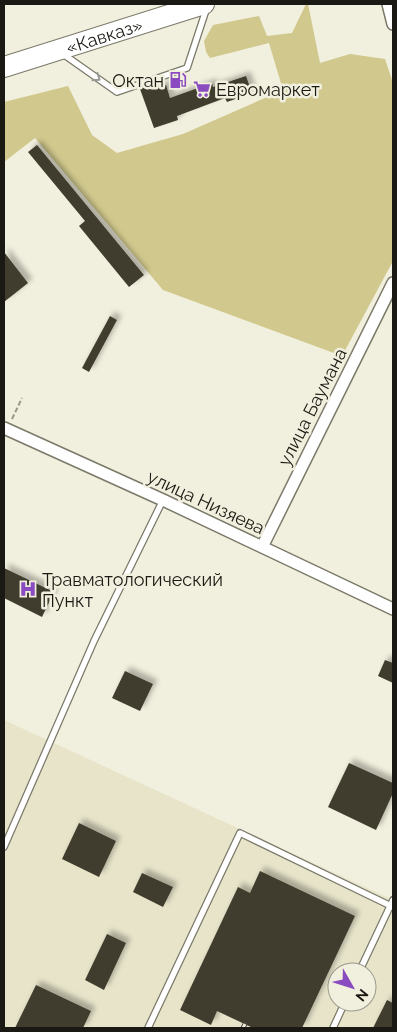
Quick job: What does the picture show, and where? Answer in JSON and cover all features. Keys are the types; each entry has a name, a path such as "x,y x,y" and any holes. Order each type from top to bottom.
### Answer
{"highway":[{"name":"«Кавказ»","path":"4,67 206,4"}],"street":[{"path":"388,4 393,24"},
{"name":"улица Баумана","path":"262,547 393,283"},
{"name":"улица Низяева","path":"6,429 163,500 393,609"}],"lane":[{"path":"57,50 116,92 187,68 206,4"},
{"path":"4,847 94,642 163,500"},
{"path":"148,1028 240,833 392,904 364,962"},
{"path":"333,1028 341,1012"}],"path":[{"path":"6,429 22,398"}],"shaded area":[{"path":"306,4 308,4 320,63 350,54 385,59 393,83 393,261 342,356 163,290 35,138 4,162 4,102 68,86 92,135 117,153 183,134 283,90 269,43 210,58 206,52 204,41 213,25 259,16 267,36 292,33"},
{"path":"4,720 393,900 393,1028 4,1028"}],"building":[{"path":"246,76 252,93 227,102 225,98 177,116 178,120 154,128 140,89 157,83 158,88 166,85 170,98 212,83 213,87"},
{"path":"37,145 144,275 129,287 79,226 85,221 28,152"},
{"path":"4,252 28,283 4,302"},
{"path":"110,316 117,320 89,372 82,368"},
{"path":"4,568 54,592 42,617 4,598"},
{"path":"385,660 393,663 393,683 378,676"},
{"path":"125,671 153,684 140,711 112,698"},
{"path":"349,763 393,783 393,793 376,830 328,807"},
{"path":"79,823 116,841 99,877 62,859"},
{"path":"260,871 355,916 333,962 327,962 327,975 302,1028 253,1028 217,1011 211,1025 180,1010 238,887 250,893"},
{"path":"142,873 173,887 163,907 133,892"},
{"path":"107,934 126,943 104,990 85,980"},
{"path":"36,985 91,1011 83,1028 15,1028"},
{"path":"387,1000 393,1003 393,1028 373,1028"}],"railway":[{"path":"243,1028 245,1024"}],"place":[{"name":"Октан","path":"178,80"},
{"name":"Евромаркет","path":"202,89"},
{"name":"Травматологический Пункт","path":"28,589"}]}
